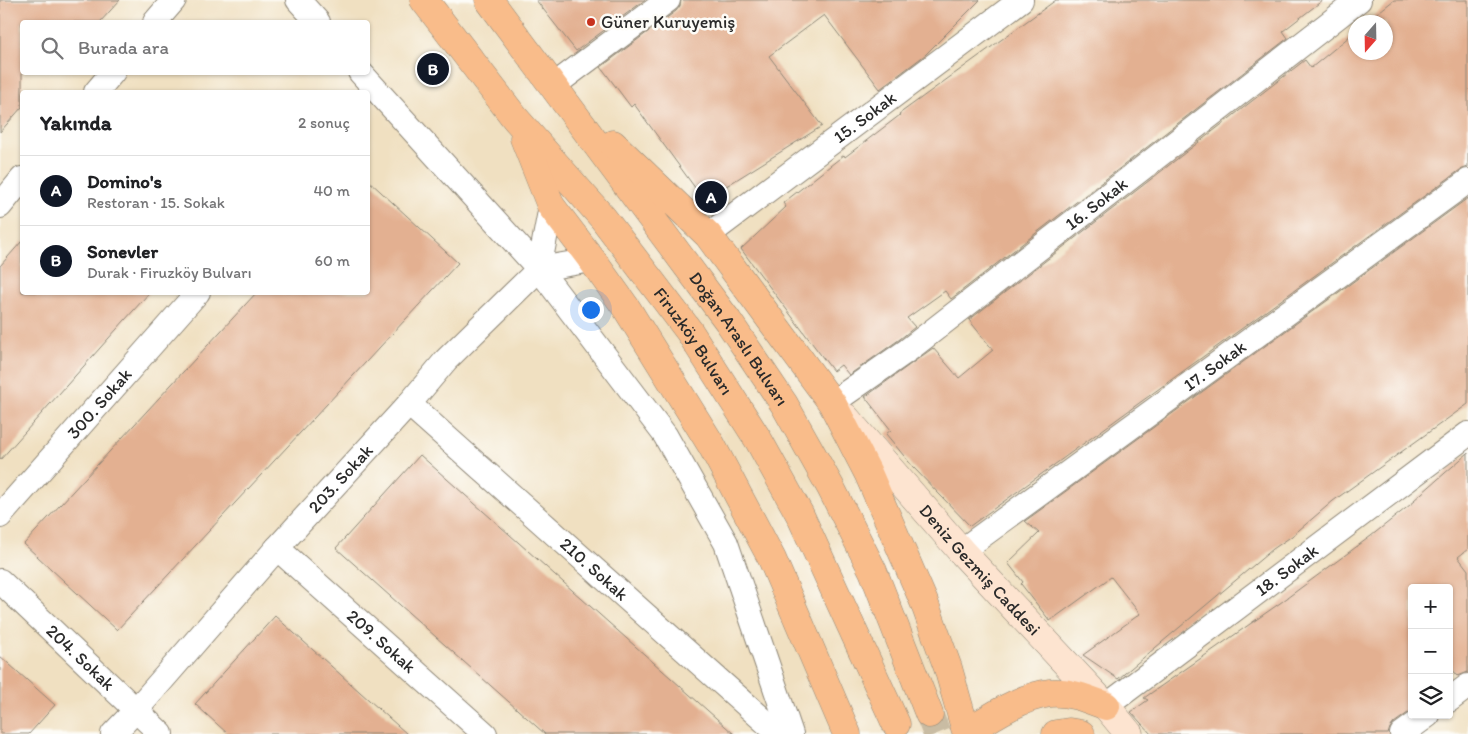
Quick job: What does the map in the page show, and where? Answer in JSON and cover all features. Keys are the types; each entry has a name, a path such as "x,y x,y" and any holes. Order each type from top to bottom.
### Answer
{"main road":[{"name":"Firuzköy Bulvarı","path":"424,0 516,118 603,218 689,332 759,441 800,515 896,724"},
{"name":"Doğan Araslı Bulvarı","path":"489,0 728,321 784,404 831,488 873,571 929,714"},
{"path":"553,86 708,236 832,403 868,473 924,602 948,668 963,732 1028,699 1050,693 1077,696 1106,706"},
{"path":"516,118 551,206 627,309 712,446 772,559 847,734"},
{"path":"1056,734 1070,732 1081,734"}],"street":[{"path":"157,20 174,0"},
{"path":"298,0 316,20"},
{"path":"553,86 668,0"},
{"name":"15. Sokak","path":"708,236 1022,0"},
{"name":"16. Sokak","path":"832,403 908,350 1359,0"},
{"path":"98,90 110,75"},
{"path":"361,75 369,90"},
{"path":"372,97 539,269 665,435 726,543 791,734"},
{"path":"0,206 20,181"},
{"name":"17. Sokak","path":"961,551 1468,181"},
{"path":"539,269 551,206"},
{"path":"539,269 592,260"},
{"name":"203. Sokak","path":"113,734 446,360 539,269"},
{"name":"300. Sokak","path":"0,516 195,295"},
{"name":"Deniz Gezmiş Caddesi","path":"832,403 961,551 1106,706 1129,734"},
{"name":"210. Sokak","path":"408,404 779,734"},
{"name":"18. Sokak","path":"1106,706 1468,434"},
{"name":"209. Sokak","path":"277,548 485,734"},
{"name":"204. Sokak","path":"0,581 161,734"},
{"path":"1453,697 1468,686"},
{"path":"1402,734 1423,719"}],"building":[{"path":"0,0 120,0 102,20 20,20 20,75 22,75 22,90 20,90 20,109 0,132"},
{"path":"536,0 645,0 576,51"},
{"path":"681,0 980,0 925,55 880,89 824,15 769,56 822,126 704,200 634,104 631,107 601,67 676,11 680,6"},
{"path":"1056,0 1323,0 1283,31 1288,38 951,299 945,291 907,318 915,327 900,339 849,375 841,365 833,371 741,249 786,207 783,203 899,114"},
{"path":"1394,0 1468,0 1468,167 1460,170 970,526 913,467 886,434 891,430 865,397 933,348 959,378 993,350 969,320 1305,60 1311,68 1348,38 1348,60 1393,60 1393,15 1375,15"},
{"path":"370,182 458,263 117,630 24,544 254,295 370,295"},
{"path":"1468,198 1468,404 1333,501 1118,679 1083,655 1140,614 1111,577 1050,621 1021,584 1023,582 1008,563 1039,533 1025,521"},
{"path":"20,243 20,295 147,295 0,460 0,266"},
{"path":"1468,453 1468,549 1458,557 1468,570 1468,672 1458,676 1453,670 1453,584 1408,584 1408,713 1394,723 1388,734 1151,734 1131,712 1148,700 1144,698 1283,601 1371,536"},
{"path":"420,455 734,734 545,734 336,548"},
{"path":"275,616 407,734 228,734 195,704"},
{"path":"0,656 55,705 29,734 0,734"}],"tunnel":[{"path":"929,714 937,734"}],"place":[{"name":"Güner Kuruyemiş","path":"591,22"},
{"name":"Sonevler","path":"433,69"},
{"name":"Domino's","path":"711,197"}]}
